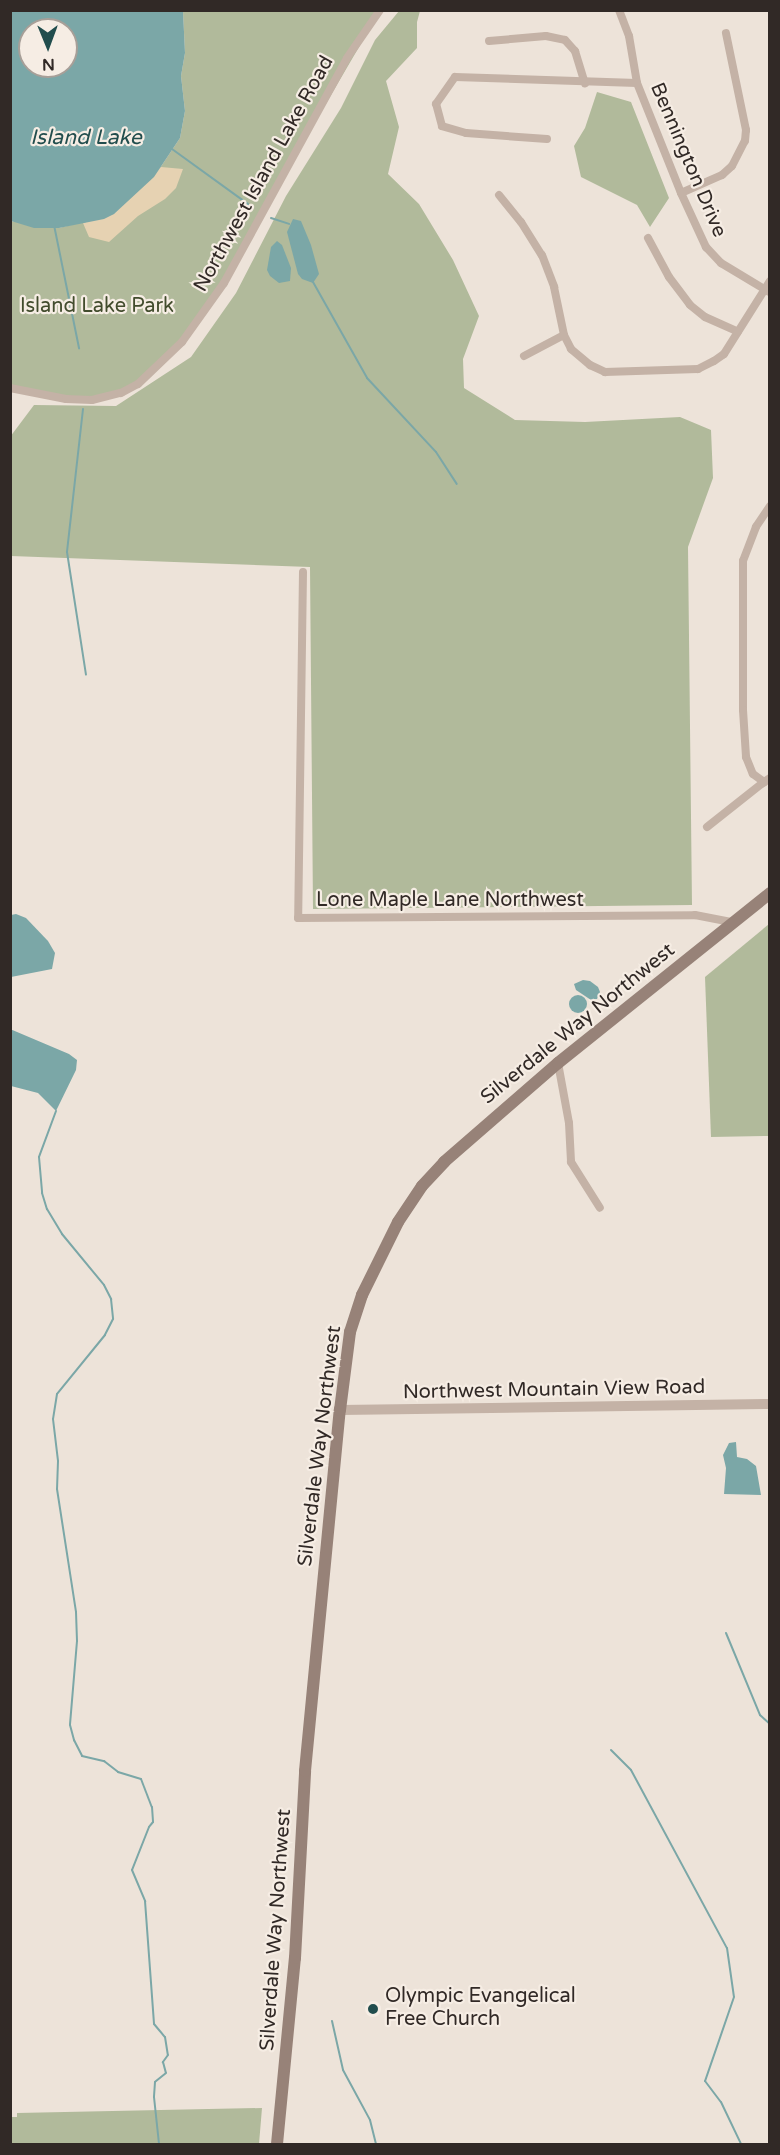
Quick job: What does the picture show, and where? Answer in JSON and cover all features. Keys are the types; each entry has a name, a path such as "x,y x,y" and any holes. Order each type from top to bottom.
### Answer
{"main road":[{"name":"Silverdale Way Northwest","path":"277,2145 295,1958 306,1760 340,1410 347,1349 355,1314 372,1271 398,1222 422,1186 444,1162 558,1063 770,892"}],"street":[{"name":"Northwest Island Lake Road","path":"10,388 66,399 92,400 120,393 138,384 182,342 224,283 347,58 380,10"},
{"name":"Bennington Drive","path":"619,10 629,36 637,83 681,193 706,248 721,263 768,288"},
{"path":"681,193 722,175 732,166 745,141 746,130 726,33"},
{"path":"489,40 546,36 565,40 575,51 585,82"},
{"path":"547,139 466,133 442,126 436,104 440,95 455,77 637,83"},
{"path":"499,195 521,222 542,255 554,287 564,335 572,349 590,365 605,372 632,373 698,369 724,354 768,288"},
{"path":"648,238 669,277 690,305 705,317 738,332"},
{"path":"524,356 564,335"},
{"path":"707,827 767,780 753,774 746,757 743,710 744,561 756,527 770,506"},
{"name":"Lone Maple Lane Northwest","path":"303,572 298,918 695,915 732,922"},
{"path":"558,1063 569,1123 571,1162 600,1208"},
{"name":"Northwest Mountain View Road","path":"340,1410 770,1404"}],"green space":[{"name":"Island Lake Park","path":"183,11 380,11 201,318 138,384 92,400 11,388 10,221 59,228 114,214 154,177 180,138 185,111 181,76 185,53"},
{"path":"399,11 420,11 417,22 417,48 386,81 399,127 388,174 419,204 453,260 479,316 463,359 464,388 515,420 585,422 680,417 711,430 713,478 688,547 692,905 313,909 310,567 11,556 10,437 34,405 116,406 191,357 236,293 286,196 341,108 375,40"},
{"path":"597,92 631,102 669,198 650,227 637,205 581,177 574,146 585,128"},
{"path":"769,924 769,1136 711,1137 705,977"},
{"path":"262,2108 259,2144 11,2144 11,2117 17,2117 17,2113"}],"sand":[{"path":"161,167 183,169 176,188 165,199 138,216 109,242 89,237 83,223 114,214"}],"water":[{"name":"Island Lake","path":"10,11 183,11 185,53 181,76 185,111 180,138 154,177 114,214 104,219 59,228 34,228 11,221"},
{"path":"293,219 301,221 311,245 319,274 313,283 302,279 298,274 287,232"},
{"path":"277,241 282,245 291,268 290,281 279,283 270,276 267,270 271,247"},
{"path":"16,914 26,918 48,941 55,953 52,969 11,977 11,915"},
{"path":"583,980 590,981 598,987 600,992 597,999 591,1000 576,990 574,984"},
{"path":"578,995 584,998 587,1004 584,1010 578,1013 572,1010 569,1004 572,998"},
{"path":"10,1029 69,1054 77,1060 76,1070 56,1111 38,1093 11,1086"},
{"path":"736,1442 737,1457 747,1459 756,1466 761,1495 724,1494 726,1468 723,1455 729,1443"}],"waterway":[{"path":"172,149 248,204"},
{"path":"271,218 289,224"},
{"path":"54,225 79,348"},
{"path":"313,282 367,378 436,452 457,484"},
{"path":"83,409 67,552 86,675"},
{"path":"56,1111 39,1157 42,1193 47,1209 62,1234 104,1285 111,1299 113,1319 105,1335 57,1394 53,1419 58,1461 57,1489 76,1612 77,1641 70,1725 82,1756 104,1761 118,1772 141,1779 152,1807 153,1822 132,1870 145,1901 154,2024 165,2037 168,2055 163,2062 166,2073 155,2082 154,2097 159,2144"},
{"path":"726,1633 760,1715 770,1724"},
{"path":"611,1750 631,1770 727,1948 734,1997 705,2081 721,2102 741,2144"},
{"path":"332,2021 343,2070 370,2120 376,2144"}],"place":[{"name":"Olympic Evangelical Free Church","path":"373,2009"}]}
